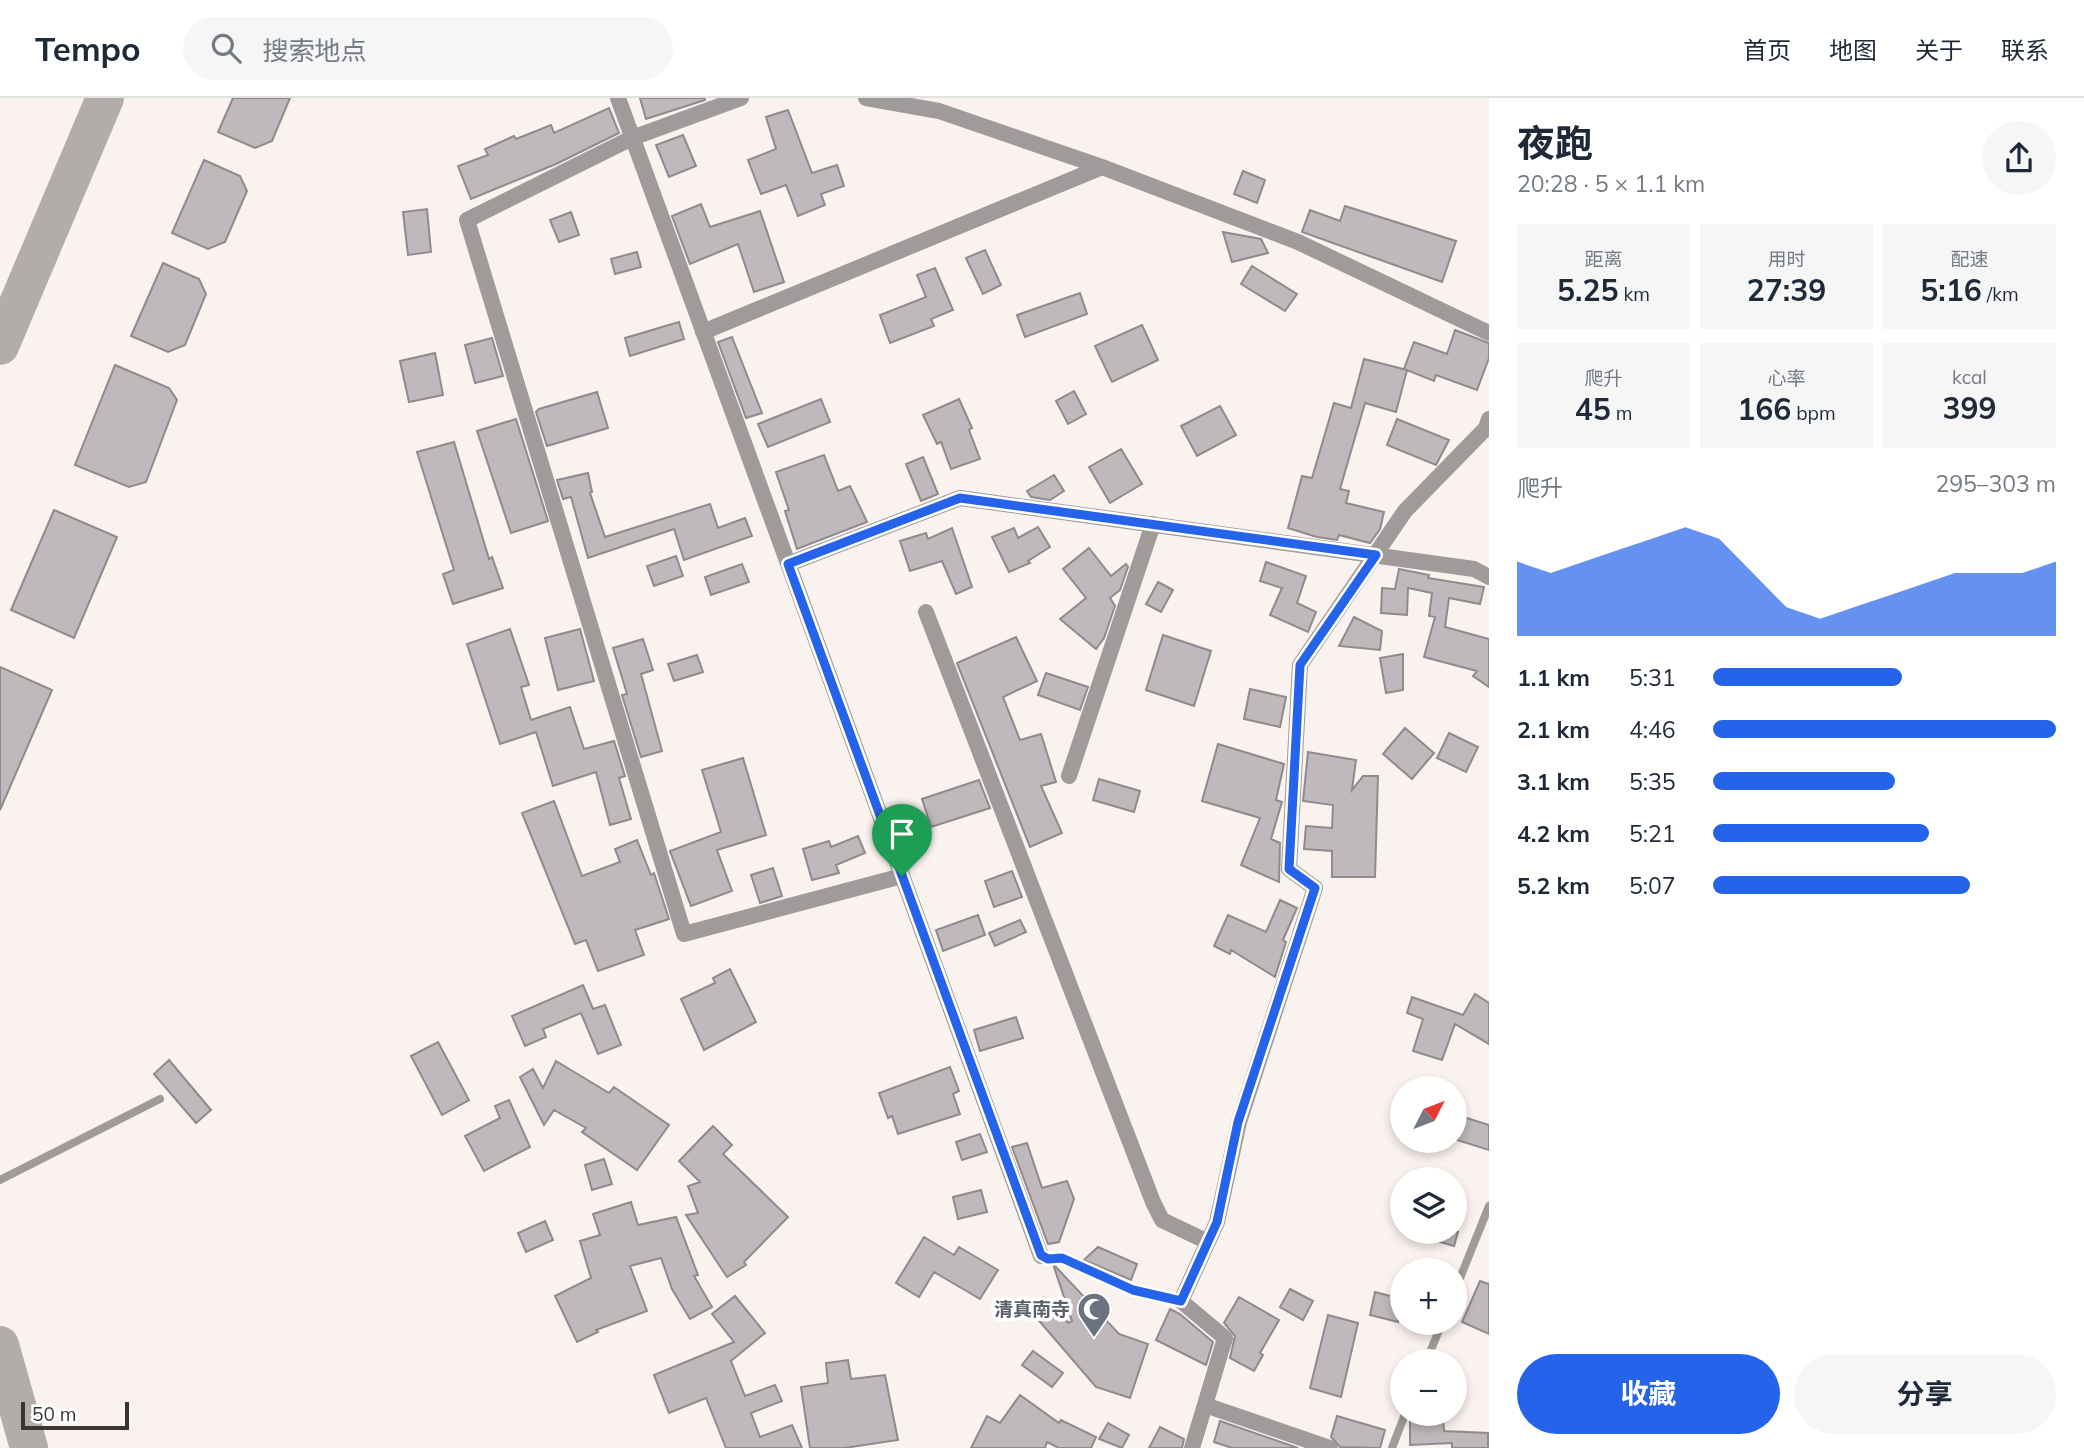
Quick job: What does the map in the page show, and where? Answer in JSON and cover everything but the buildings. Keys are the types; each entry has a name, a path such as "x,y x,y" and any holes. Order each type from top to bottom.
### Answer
{"street":[{"path":"618,98 1041,1255"},
{"path":"741,98 632,138 467,220 684,934 902,876"},
{"path":"866,98 939,111 1102,167 1298,242 1489,333"},
{"path":"703,332 1102,167"},
{"path":"1192,1448 1225,1338 1181,1301 1217,1222 1238,1122 1315,888 1289,869 1300,665 1405,511 1486,428 1489,419"},
{"path":"788,564 960,498 1474,569 1489,577"},
{"path":"1069,776 1153,524"},
{"path":"926,612 1153,1202 1162,1220 1208,1242"},
{"path":"1205,1405 1330,1448"}],"lane":[{"path":"0,1180 160,1099"},
{"path":"1467,1261 1489,1206"},
{"path":"1392,1448 1400,1426"}],"path":[{"path":"1041,1255 1048,1259 1062,1258 1144,1294 1181,1301"}],"taxiway":[{"path":"0,346 105,98"},
{"path":"0,1345 29,1448"}],"place":[{"name":"清真南寺","path":"1094,1339"}],"route":[{"path":"960,498 1376,555 1300,665 1289,869 1315,888 1238,1122 1217,1222 1181,1301 1133,1290 1062,1258 1048,1259 1041,1255 902,876 788,564 960,498"}]}
